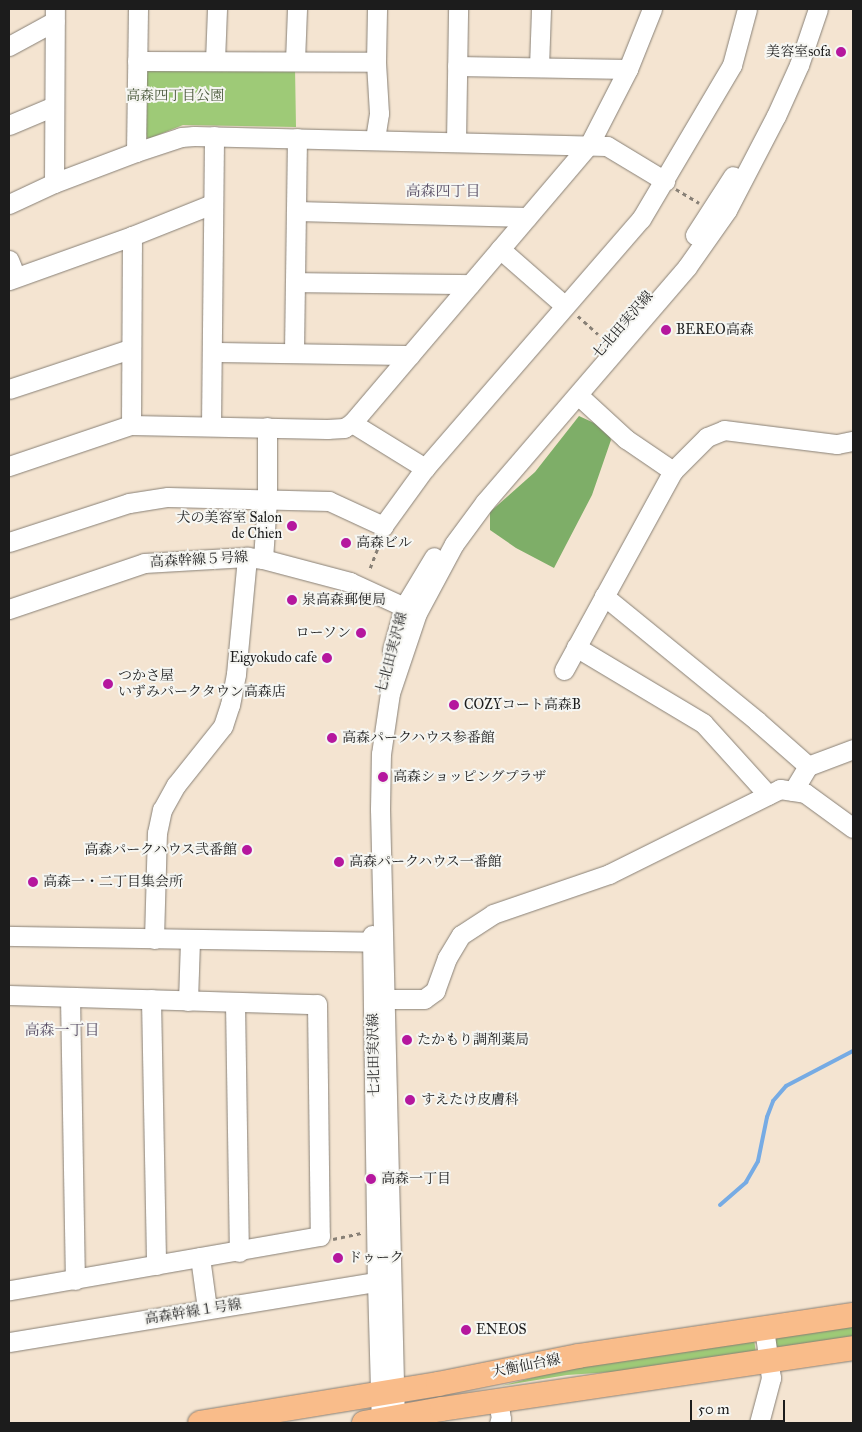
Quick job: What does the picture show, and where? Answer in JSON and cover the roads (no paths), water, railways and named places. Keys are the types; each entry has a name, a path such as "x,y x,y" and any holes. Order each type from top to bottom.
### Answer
{"main road":[{"name":"大衡仙台線","path":"200,1423 387,1393 578,1356 853,1314"},
{"name":"大衡仙台線","path":"383,1421 498,1412 853,1348"}],"street":[{"path":"136,152 138,9"},
{"path":"215,61 217,9"},
{"path":"295,61 297,9"},
{"path":"375,139 379,113 376,62 378,9"},
{"path":"456,142 458,9"},
{"path":"539,67 541,9"},
{"path":"9,466 131,425 327,429 344,428 352,423 589,145 628,69 652,9"},
{"path":"9,542 148,498 168,497 329,502 383,526 424,468 641,219 732,65 747,9"},
{"name":"七北田実沢線","path":"387,1393 377,1282 378,942 369,811 371,755 381,690 411,610 453,524 677,262 729,182 759,128 806,9"},
{"path":"411,610 454,544 485,502 686,267 727,210 776,116 799,65 818,9"},
{"path":"9,46 55,15"},
{"path":"54,183 55,15"},
{"path":"137,61 376,62"},
{"path":"457,66 628,69"},
{"path":"9,124 54,106"},
{"path":"9,204 54,183 181,136 375,139 607,146 665,181"},
{"path":"211,426 214,136"},
{"path":"294,352 297,138"},
{"path":"9,260 12,279 132,236 212,204"},
{"path":"296,211 527,217"},
{"path":"131,425 132,236"},
{"path":"500,249 565,306"},
{"path":"295,282 470,284"},
{"path":"9,389 130,349"},
{"path":"212,352 410,355"},
{"path":"578,395 626,439 673,471"},
{"path":"352,423 424,468"},
{"path":"154,939 157,841 162,810 176,785 223,726 230,705 255,558 267,500 267,427"},
{"path":"564,670 673,471 707,437 724,430 837,444 853,441"},
{"name":"高森幹線５号線","path":"10,605 144,563 255,558 350,582 411,610"},
{"path":"604,596 757,721 808,766"},
{"path":"576,647 703,723 768,795"},
{"path":"793,791 808,766 853,749"},
{"path":"386,999 424,999 435,992 447,958 461,935 493,914 609,874 780,789 806,793 853,828"},
{"path":"9,936 378,942 386,999 387,1393 383,1421"},
{"path":"188,1001 190,940"},
{"path":"9,996 317,1004 320,1236 239,1252 9,1290"},
{"path":"70,997 75,1280"},
{"path":"151,999 156,1265"},
{"path":"235,1003 239,1252"},
{"path":"200,1257 207,1309"},
{"name":"高森幹線１号線","path":"9,1342 377,1282"},
{"path":"759,1423 771,1378 764,1328"}],"waterway":[{"path":"720,1205 746,1182 758,1161 767,1117 773,1101 786,1086 853,1051"}],"place":[{"name":"美容室sofa","path":"841,52"},
{"name":"BEREO高森","path":"666,330"},
{"name":"犬の美容室 Salon de Chien","path":"292,526"},
{"name":"高森ビル","path":"346,543"},
{"name":"泉高森郵便局","path":"292,600"},
{"name":"ローソン","path":"361,633"},
{"name":"Eigyokudo cafe","path":"327,658"},
{"name":"つかさ屋 いずみパークタウン高森店","path":"108,684"},
{"name":"COZYコート高森B","path":"454,705"},
{"name":"高森パークハウス参番館","path":"332,738"},
{"name":"高森ショッピングプラザ","path":"383,777"},
{"name":"高森パークハウス弐番館","path":"247,850"},
{"name":"高森パークハウス一番館","path":"339,862"},
{"name":"高森一・二丁目集会所","path":"33,882"},
{"name":"たかもり調剤薬局","path":"407,1040"},
{"name":"すえたけ皮膚科","path":"410,1100"},
{"name":"高森一丁目","path":"371,1179"},
{"name":"ドゥーク","path":"338,1258"},
{"name":"ENEOS","path":"466,1330"}],"district":[{"name":"高森四丁目","path":"443,192"},
{"name":"高森一丁目","path":"62,1031"}],"park label":[{"name":"高森四丁目公園","path":"175,96"}]}
